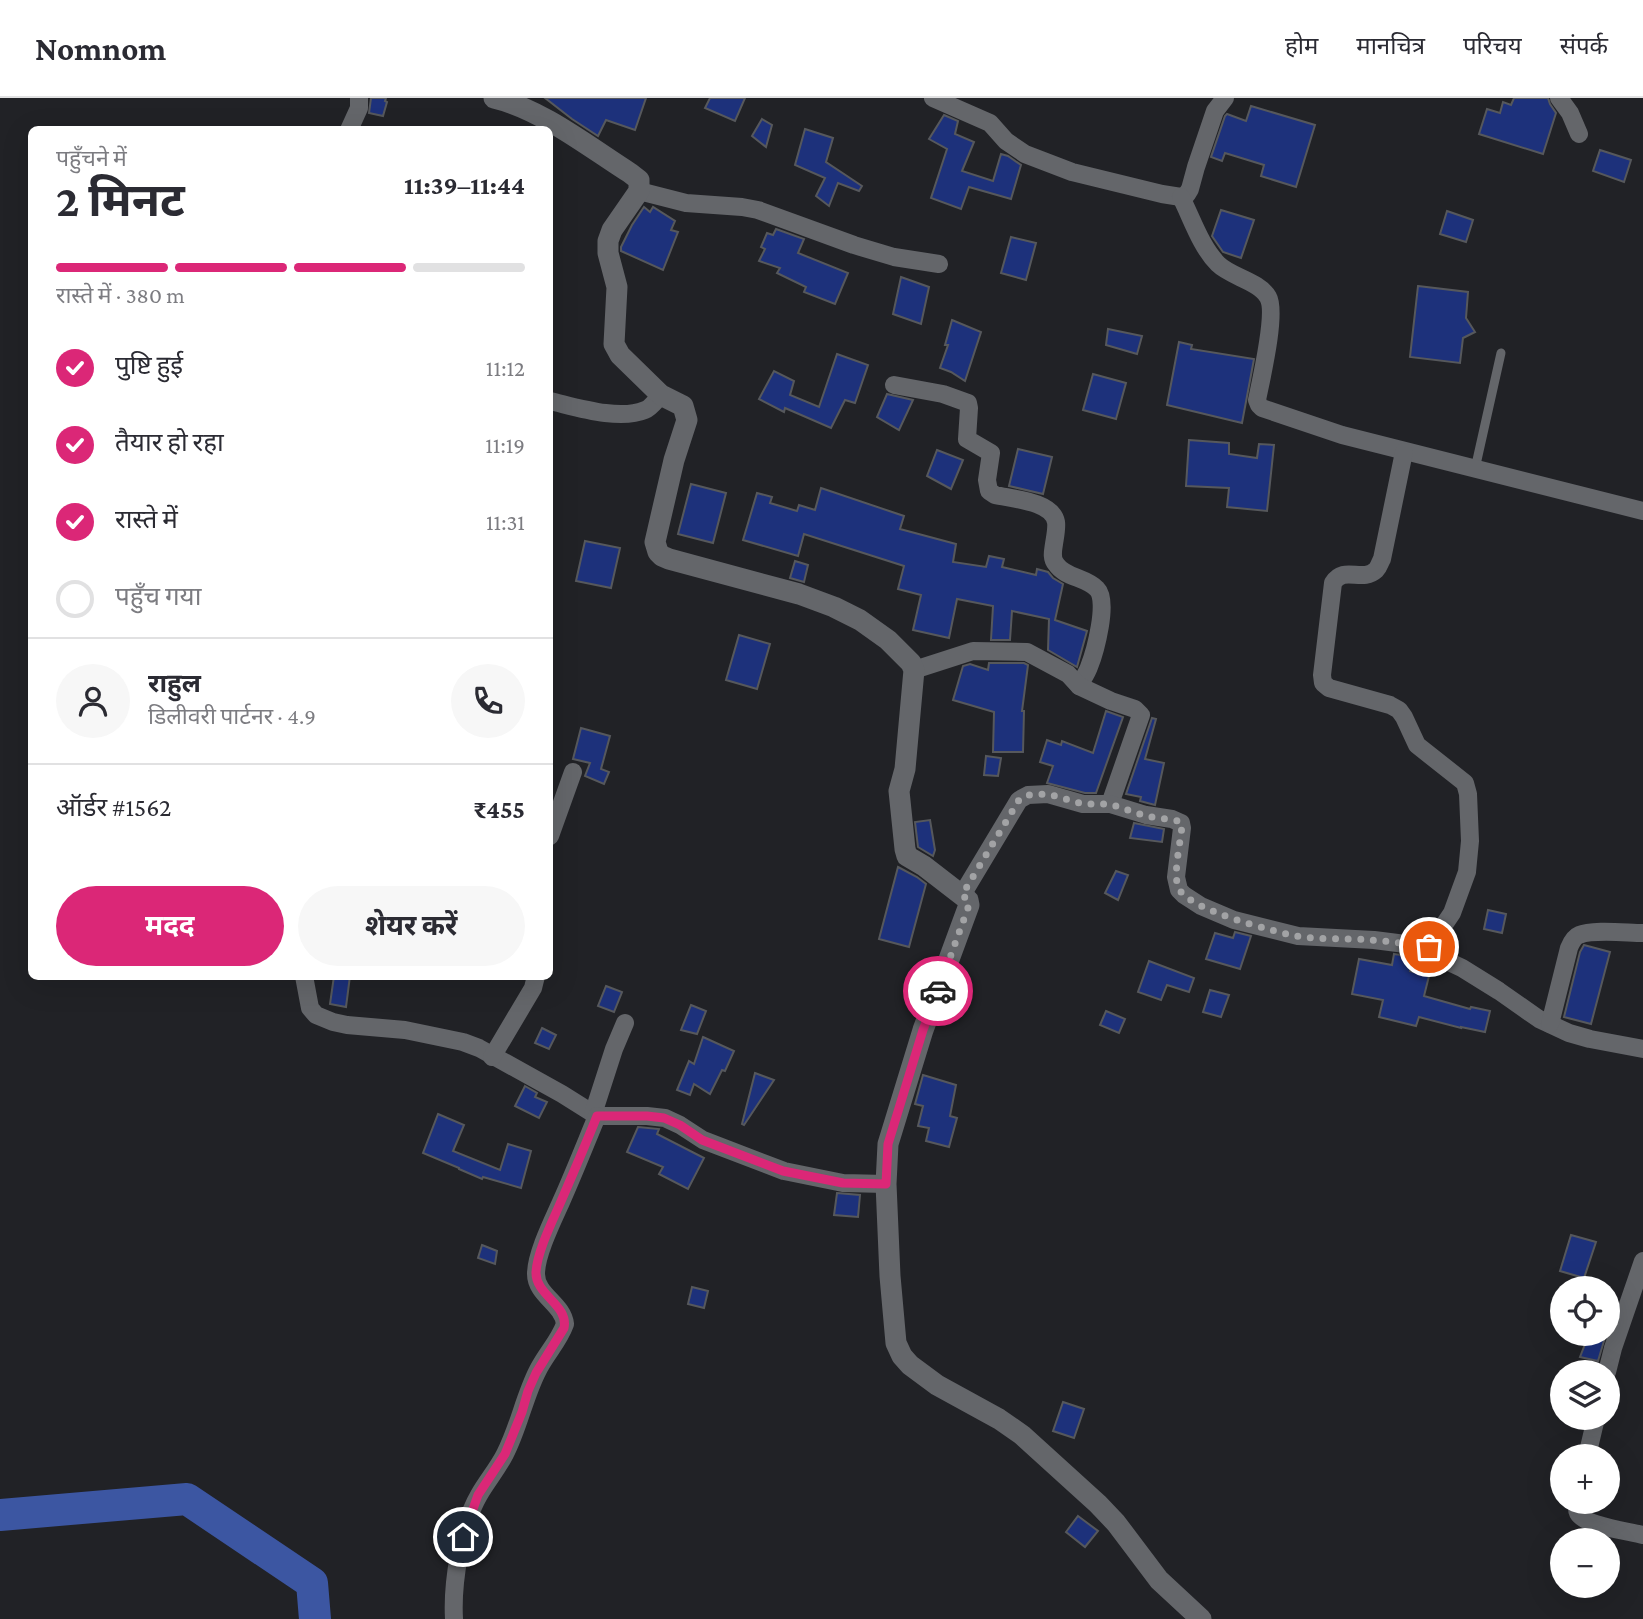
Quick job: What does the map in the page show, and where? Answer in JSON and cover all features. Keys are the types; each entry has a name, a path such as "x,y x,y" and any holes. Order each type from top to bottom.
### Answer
{"street":[{"path":"351,126 359,108 359,98"},
{"path":"494,98 535,112 639,180 639,191 612,230 608,241 608,253 617,287 614,344 620,355 661,395 683,406 687,420 674,460 655,542 658,552 669,559 799,594 834,607 860,620 888,640 915,670 905,769 899,791 905,849 907,856 962,895 969,905 923,1030 888,1144 886,1184 890,1276 896,1343 902,1356 937,1385 999,1419 1022,1435 1098,1504 1116,1523 1159,1580 1201,1619"},
{"path":"933,98 990,123 1006,141 1025,154 1072,172 1181,197 1190,189 1215,111 1225,98"},
{"path":"1559,98 1570,113 1579,134"},
{"path":"639,191 686,203 758,210 867,249 894,257 939,264"},
{"path":"1181,197 1209,254 1219,266 1256,286 1268,296 1271,304 1269,332 1257,400 1259,405 1268,411 1342,435 1404,452 1643,510"},
{"path":"894,384 968,402 967,439 991,453 987,480 989,491 995,495 1036,503 1050,510 1056,521 1052,555 1054,563 1062,571 1098,589 1103,600 1101,620 1089,667 1079,686"},
{"path":"553,402 615,414 647,410 661,395"},
{"path":"1404,452 1382,559 1376,569 1367,575 1342,574 1334,583 1322,675 1323,683 1329,688 1399,710 1417,745 1465,783 1470,841 1467,872 1452,913 1429,947"},
{"path":"915,670 973,652 1027,652 1068,674 1079,686 1135,709 1141,715 1110,804"},
{"path":"553,828 573,772"},
{"path":"962,895 1019,800 1028,795 1048,794 1083,804 1110,804 1146,816 1172,819 1181,823 1177,885 1184,895 1201,906 1234,919 1298,936 1374,940 1429,947 1539,1019 1569,1032 1643,1049"},
{"path":"1550,1024 1569,948 1578,935 1594,932 1643,933"},
{"path":"305,980 310,1008 316,1015 347,1026 405,1030 463,1042 479,1048 595,1115 664,1118 702,1140 783,1171 843,1183 886,1184"},
{"path":"492,1057 533,988 535,980"},
{"path":"454,1619 453,1608 463,1537 471,1512 478,1495 505,1454 536,1373 565,1324 562,1312 538,1283 537,1265 595,1115 614,1049 625,1023"},
{"path":"1610,1360 1643,1261"},
{"path":"1579,1514 1597,1524 1643,1535"}],"lane":[{"path":"1475,469 1501,353"}],"building":[{"path":"371,98 386,98 383,116 369,113"},
{"path":"545,98 646,98 635,130 606,120 598,136"},
{"path":"710,98 745,98 735,121 705,108"},
{"path":"1514,98 1548,98 1556,113 1543,154 1479,134 1487,109 1500,113 1503,102 1511,105"},
{"path":"1251,106 1315,125 1296,187 1261,176 1264,165 1225,153 1222,161 1211,157 1225,116 1227,114 1246,121"},
{"path":"944,115 958,121 955,134 974,142 962,171 993,181 1001,154 1021,165 1011,199 969,187 961,209 931,198 947,149 929,139"},
{"path":"762,119 772,125 766,147 752,136"},
{"path":"805,129 833,138 826,162 862,186 859,191 838,183 829,206 816,196 825,178 795,165"},
{"path":"1600,150 1631,160 1624,182 1593,171"},
{"path":"644,207 650,212 653,207 675,221 671,230 678,232 663,270 621,251 632,225"},
{"path":"1221,210 1254,220 1241,258 1223,252 1212,236"},
{"path":"1447,211 1473,220 1466,242 1440,234"},
{"path":"776,229 804,239 798,253 848,273 835,304 804,292 806,287 777,273 780,268 759,261 765,249 761,247 767,233 773,235"},
{"path":"1011,237 1036,243 1026,280 1001,273"},
{"path":"901,277 929,287 921,324 893,314"},
{"path":"1418,286 1468,292 1466,318 1475,332 1463,338 1460,363 1410,357"},
{"path":"952,320 981,332 965,381 940,368 948,345 945,345"},
{"path":"1108,329 1142,336 1137,354 1106,345"},
{"path":"1179,342 1192,345 1191,349 1254,359 1242,423 1167,405"},
{"path":"837,354 868,365 855,403 845,400 831,428 785,408 784,412 759,399 774,371 794,381 790,395 819,407"},
{"path":"1093,374 1126,383 1116,419 1083,410"},
{"path":"887,394 913,400 899,430 877,417"},
{"path":"1189,440 1229,443 1229,454 1257,458 1259,444 1274,445 1267,511 1227,507 1229,488 1186,486"},
{"path":"1018,449 1052,457 1043,494 1009,486"},
{"path":"937,450 963,460 951,489 927,476"},
{"path":"691,484 726,493 713,543 678,534"},
{"path":"821,488 904,516 900,529 956,544 953,562 986,567 989,556 1004,559 1002,567 1036,575 1037,569 1048,572 1063,584 1055,620 1087,631 1077,667 1048,650 1049,619 1012,611 1010,640 991,640 993,606 957,599 949,638 913,630 921,595 898,589 904,566 804,534 798,556 743,540 757,493 772,497 770,503 797,511 799,505 815,510"},
{"path":"585,541 620,548 611,588 576,581"},
{"path":"795,561 808,565 804,582 790,578"},
{"path":"739,635 770,644 757,689 726,680"},
{"path":"989,663 1028,665 1022,711 1023,752 993,752 994,712 953,700 963,666 970,664 988,670"},
{"path":"1106,711 1123,717 1096,793 1085,793 1047,783 1053,766 1040,762 1047,740 1061,745 1062,741 1093,753"},
{"path":"1152,718 1156,719 1145,759 1164,763 1155,805 1140,801 1141,797 1126,794"},
{"path":"581,728 610,736 601,769 609,772 604,784 585,776 590,763 573,759"},
{"path":"986,756 1001,758 998,776 984,775"},
{"path":"930,820 935,850 933,856 918,847 915,822"},
{"path":"1134,823 1164,829 1162,842 1130,838"},
{"path":"898,867 926,884 909,947 879,939"},
{"path":"1116,871 1128,875 1118,900 1105,893"},
{"path":"1488,910 1506,914 1502,933 1484,929"},
{"path":"1235,932 1251,936 1240,969 1206,959 1215,933 1233,938"},
{"path":"1584,945 1610,952 1591,1024 1564,1017"},
{"path":"1394,954 1414,957 1410,971 1429,976 1424,996 1470,1009 1490,1011 1485,1032 1419,1017 1416,1026 1379,1017 1383,1000 1352,994 1359,959 1392,965"},
{"path":"1149,961 1194,978 1189,992 1167,985 1161,1000 1138,992"},
{"path":"333,980 349,980 346,1007 330,1004"},
{"path":"606,986 622,992 614,1012 598,1006"},
{"path":"1210,990 1229,995 1221,1017 1203,1012"},
{"path":"691,1005 706,1011 697,1034 681,1030"},
{"path":"1106,1011 1125,1019 1119,1033 1100,1025"},
{"path":"542,1028 556,1035 549,1049 535,1043"},
{"path":"703,1037 734,1051 710,1094 694,1084 690,1095 677,1090 689,1061 694,1064"},
{"path":"755,1073 774,1080 744,1125 742,1124"},
{"path":"923,1075 956,1085 950,1116 957,1118 949,1147 926,1141 929,1128 918,1126 923,1106 915,1104"},
{"path":"525,1086 537,1093 535,1097 547,1102 539,1118 515,1106"},
{"path":"438,1114 464,1125 453,1151 500,1170 508,1144 531,1151 521,1188 483,1177 482,1179 423,1153"},
{"path":"638,1127 659,1129 657,1134 704,1158 688,1189 659,1174 663,1167 627,1152"},
{"path":"837,1193 860,1195 858,1217 834,1215"},
{"path":"1571,1235 1596,1242 1585,1276 1560,1271"},
{"path":"482,1245 497,1251 495,1264 478,1258"},
{"path":"692,1287 708,1291 704,1308 688,1304"},
{"path":"1584,1346 1602,1346 1598,1360 1580,1357"},
{"path":"1063,1402 1084,1409 1074,1438 1053,1431"},
{"path":"1078,1516 1098,1531 1085,1547 1066,1532"}],"waterway":[{"path":"0,1515 187,1499 312,1583 315,1619"}],"way so far":[{"path":"938,991 969,905 962,895 1019,800 1028,795 1048,794 1083,804 1110,804 1146,816 1179,821 1182,825 1176,877 1179,890 1201,906 1234,919 1298,936 1374,940 1429,947"}],"route":[{"path":"463,1537 478,1495 505,1454 536,1373 564,1328 562,1312 540,1288 536,1277 537,1265 548,1232 597,1116 664,1118 702,1140 783,1171 843,1183 886,1184 888,1144 923,1030 938,991"}]}
